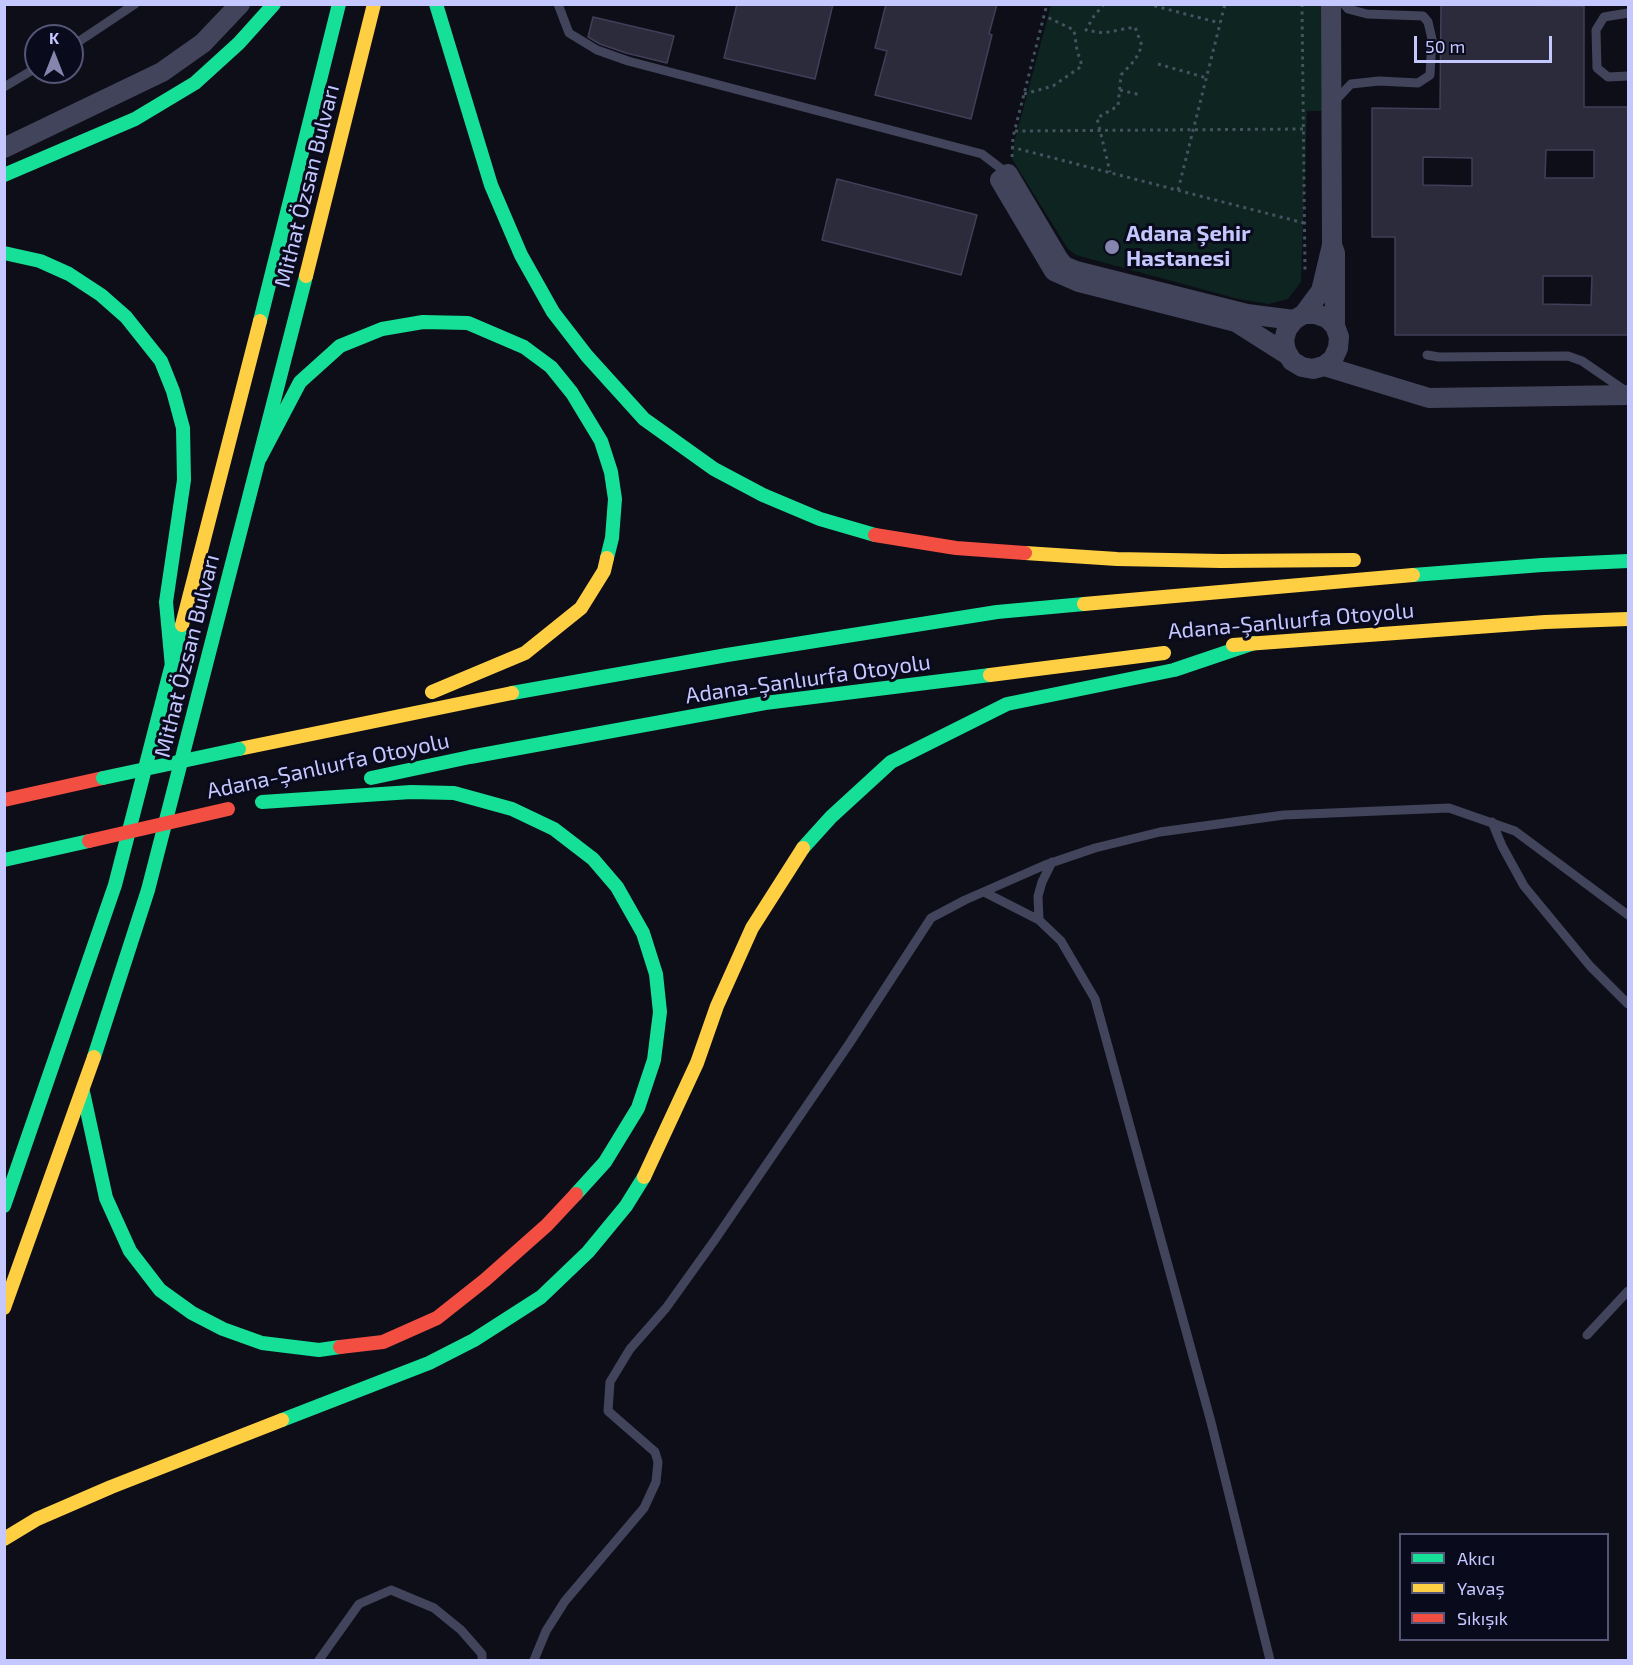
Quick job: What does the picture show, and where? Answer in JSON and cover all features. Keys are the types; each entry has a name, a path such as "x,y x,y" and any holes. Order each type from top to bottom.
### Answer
{"main road":[{"path":"4,176 135,119 195,83 239,43 274,4"},
{"name":"Mithat Özsan Bulvarı","path":"4,1206 115,885 339,4"},
{"name":"Mithat Özsan Bulvarı","path":"4,1308 60,1148 83,1092 148,890 374,4"},
{"path":"436,4 491,185 520,255 553,312 587,356 644,419 714,469 763,495 820,519 885,538 956,548 1117,559 1366,560"},
{"path":"4,254 40,261 69,274 101,295 126,317 161,361 173,391 183,428 183,480 166,602 172,667"},
{"path":"260,458 300,382 340,346 382,328 423,322 468,323 524,347 551,367 590,420 601,441 611,472 615,499 612,538 604,571 581,608 525,653 456,683 341,727"},
{"path":"1413,561 1542,565"},
{"name":"Adana-Şanlıurfa Otoyolu","path":"4,800 103,777 500,694 997,612 1248,588 1542,565 1629,561"},
{"name":"Adana-Şanlıurfa Otoyolu","path":"4,860 470,757 765,703 1254,643 1534,623 1629,619"},
{"path":"4,1539 37,1519 111,1487 429,1363 474,1340 541,1297 588,1252 626,1206 649,1170 697,1063 717,1006 752,928 799,852 831,817 891,762 1008,704 1174,670 1254,643"},
{"path":"83,1092 106,1198 130,1251 160,1290 192,1313 223,1329 262,1343 319,1350 383,1342 437,1318 485,1280 547,1225 605,1162 638,1108 654,1060 660,1012 656,974 643,933 617,886 593,859 554,829 512,809 454,793 411,792 245,805"}],"street":[{"path":"4,148 162,72 203,43 240,4"},
{"path":"1331,4 1332,245 1321,291 1287,329 1284,340 1288,355 1292,361 1302,367 1313,369 1324,366 1333,359 1338,348 1339,336 1335,326 1335,253 1332,245"},
{"path":"1288,355 1236,322 1079,282 1054,271 1000,180 1010,168 1064,266 1076,271 1248,314 1299,317 1316,314 1326,318 1335,326"},
{"path":"1324,366 1429,398 1629,394"}],"lane":[{"path":"84,38 135,4"},
{"path":"558,4 569,33 597,50 628,61 982,154 1010,168"},
{"path":"1331,106 1351,84 1379,81 1418,83 1430,75 1432,39 1428,22 1423,16 1367,14 1347,9 1344,4"},
{"path":"1629,13 1604,17 1596,30 1597,68 1608,77 1629,76"},
{"path":"4,87 24,75"},
{"path":"1427,355 1439,357 1568,356 1582,362 1629,394"},
{"path":"534,1660 546,1631 564,1601 644,1508 656,1482 658,1462 655,1452 608,1411 610,1382 630,1349 666,1308 714,1241 849,1044 931,918 1052,862 1095,848 1160,832 1284,815 1449,808 1515,831 1629,915"},
{"path":"1492,822 1524,886 1590,966 1629,1004"},
{"path":"1039,920 1038,896 1052,862"},
{"path":"984,892 1039,920 1061,941 1095,999 1211,1422 1270,1660"},
{"path":"1587,1335 1629,1291"},
{"path":"319,1660 359,1604 391,1590 434,1608 461,1630 482,1654 482,1660"}],"path":[{"path":"1010,168 1011,147 1047,4"},
{"path":"1104,4 1086,30 1103,33 1135,27 1142,46 1135,60 1121,75 1118,106 1097,118 1110,172"},
{"path":"1146,4 1221,23"},
{"path":"1178,190 1225,4"},
{"path":"1302,4 1306,279"},
{"path":"1024,94 1053,86 1082,66 1074,30 1045,16"},
{"path":"1158,64 1207,78"},
{"path":"1120,90 1141,95"},
{"path":"1015,131 1303,129"},
{"path":"1011,147 1304,223"}],"green space":[{"path":"1051,5 1321,5 1322,111 1307,111 1301,282 1288,299 1269,304 1238,299 1076,255 1068,249 1012,159 1014,143"}],"building":[{"path":"737,4 833,4 815,79 724,58"},
{"path":"886,4 997,4 989,34 992,35 971,119 875,95 887,51 875,48"},
{"path":"1441,4 1584,6 1584,107 1629,107 1629,335 1395,335 1395,237 1372,237 1372,108 1440,109","holes":["1546,150 1594,150 1594,178 1545,178","1423,157 1472,158 1472,186 1423,185","1543,276 1592,276 1591,305 1543,304"]},
{"path":"593,17 674,36 667,63 626,53 588,37"},
{"path":"837,179 977,215 961,275 822,240"}],"traffic: fast":[{"path":"4,175 135,119 195,83 239,43 274,4"},
{"path":"260,321 339,4"},
{"path":"436,4 491,185 521,255 553,312 587,356 644,419 714,469 763,495 820,519 875,535"},
{"path":"4,253 40,261 69,274 101,295 126,317 161,361 173,391 183,428 184,480 166,602 172,667"},
{"path":"94,1057 148,890 306,276"},
{"path":"260,458 300,382 340,346 382,329 423,322 468,323 524,347 551,367 572,393 601,441 611,472 615,499 612,538 607,558"},
{"path":"1413,575 1628,561"},
{"path":"512,693 727,655 997,612 1084,604"},
{"path":"4,1206 115,885 182,625"},
{"path":"803,848 831,817 891,762 1007,704 1174,670 1254,643"},
{"path":"371,778 470,757 765,703 990,675"},
{"path":"103,778 239,749"},
{"path":"262,802 411,792 454,793 512,809 554,829 593,859 617,887 643,933 656,974 660,1012 654,1060 638,1108 605,1162 576,1194"},
{"path":"4,860 89,841"},
{"path":"83,1092 106,1198 130,1251 160,1290 192,1313 223,1329 262,1343 319,1350 340,1347"},
{"path":"282,1420 429,1363 474,1340 541,1297 588,1252 626,1206 644,1177"}],"traffic: slow":[{"path":"306,276 374,4"},
{"path":"182,625 260,321"},
{"path":"1025,553 1117,559 1354,560"},
{"path":"432,692 525,653 581,608 604,571 607,558"},
{"path":"1084,604 1413,575"},
{"path":"1233,645 1545,622 1628,619"},
{"path":"990,675 1164,653"},
{"path":"239,749 512,693"},
{"path":"644,1177 697,1063 717,1006 752,928 803,848"},
{"path":"4,1308 94,1057"},
{"path":"4,1539 37,1519 111,1487 282,1420"}],"traffic: jam":[{"path":"875,535 956,548 1025,553"},
{"path":"4,800 103,778"},
{"path":"89,841 228,809"},
{"path":"340,1347 383,1342 437,1318 485,1280 547,1225 576,1194"}],"place":[{"name":"Adana Şehir Hastanesi","path":"1112,247"}]}
